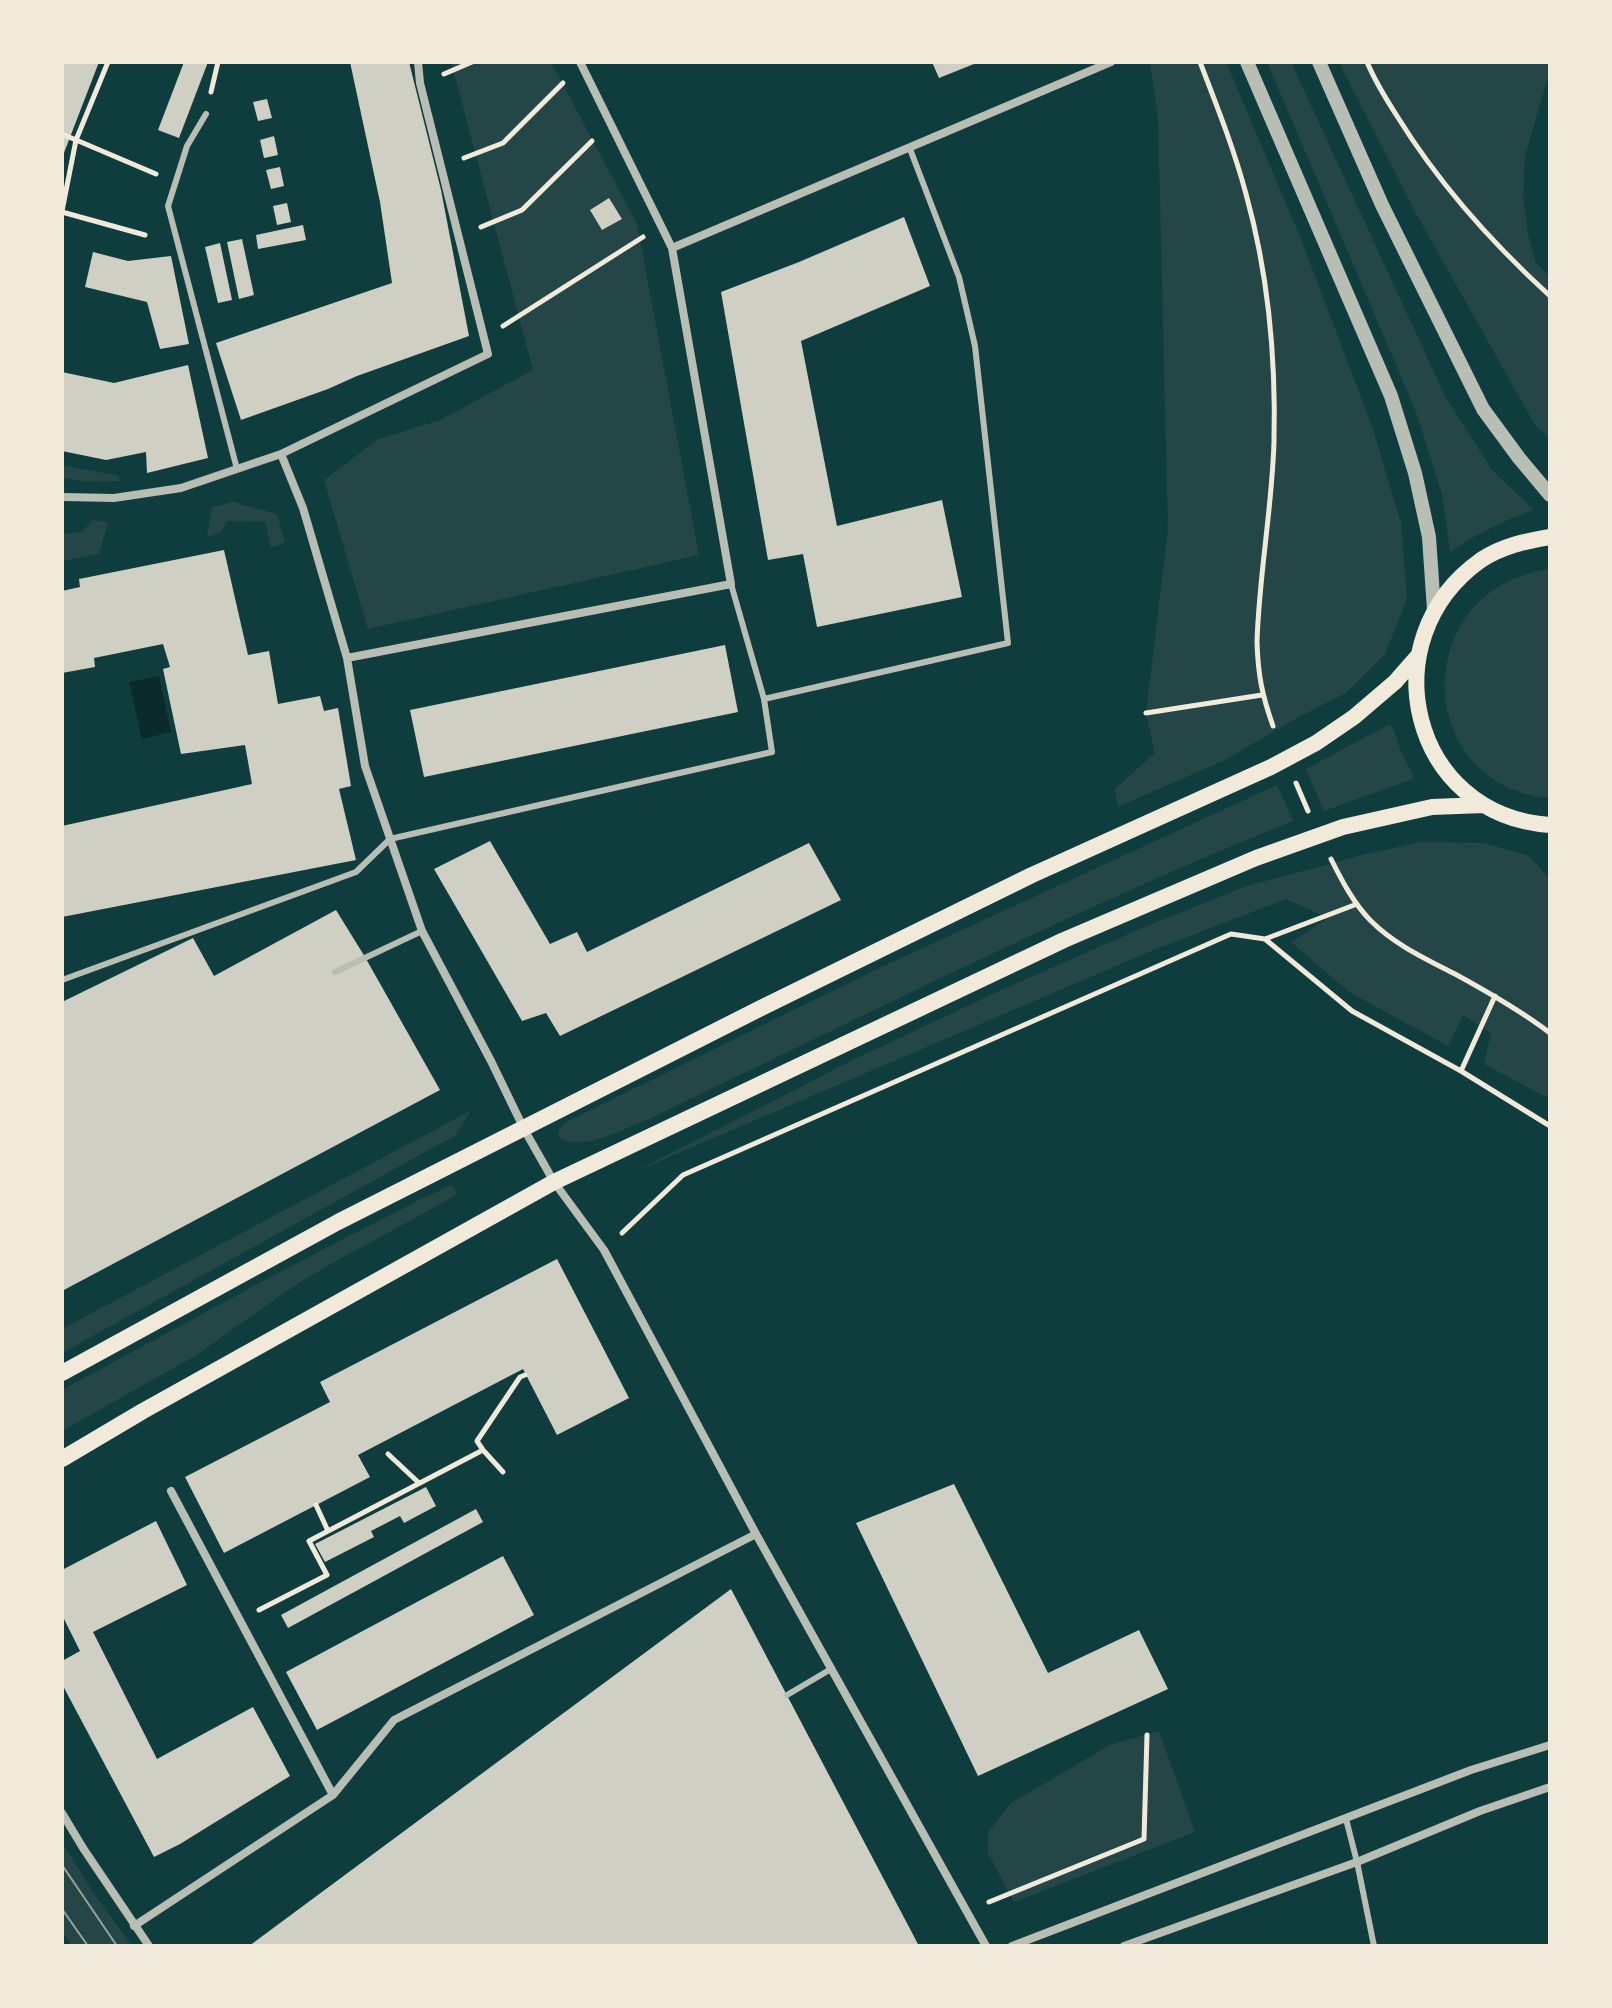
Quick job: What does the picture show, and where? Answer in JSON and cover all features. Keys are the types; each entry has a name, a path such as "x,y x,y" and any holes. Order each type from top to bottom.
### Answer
{"main road":[{"path":"1550,537 1517,543 1484,558 1455,581 1434,610 1424,633 1417,657 1415,682 1418,706 1429,741 1448,773 1484,805 1509,817 1543,824 1550,838"},
{"path":"62,1373 338,1222 761,1008 1032,875 1271,767 1316,743 1354,717 1395,682 1417,657"},
{"path":"62,1459 554,1182 1064,940 1256,858 1343,827 1432,807 1484,805"}],"street":[{"path":"62,497 114,498 181,488 281,454 488,354 420,83 418,62"},
{"path":"672,248 1111,62"},
{"path":"1247,62 1391,396 1415,473 1429,537 1434,610"},
{"path":"1319,62 1382,205 1483,409 1550,495"},
{"path":"347,658 731,584 672,248 580,64"},
{"path":"281,454 303,508 347,658 365,766 422,931 524,1129 554,1182 604,1250 756,1534 986,1946"},
{"path":"171,1491 333,1795"},
{"path":"134,1926 333,1795 394,1720 756,1534"},
{"path":"1012,1946 1471,1770 1550,1745"},
{"path":"1124,1946 1357,1862 1480,1811 1550,1787"},
{"path":"62,1813 149,1946"}],"lane":[{"path":"206,114 187,146 168,206 237,469"},
{"path":"764,699 1008,643 975,346 959,277 910,149"},
{"path":"62,980 356,872 390,839 772,752 764,699 731,584"},
{"path":"335,972 422,931"},
{"path":"787,1695 831,1669"},
{"path":"1346,1819 1374,1946"}],"path":[{"path":"108,62 76,140 62,211 145,235"},
{"path":"463,66 472,62"},
{"path":"1200,62 1226,129 1247,197 1258,247 1270,332 1274,443 1257,642 1262,695 1273,726"},
{"path":"1367,62 1374,79 1419,151 1508,257 1550,296"},
{"path":"485,150 503,143 580,64"},
{"path":"505,217 522,210 610,123"},
{"path":"62,134 175,182"},
{"path":"484,338 661,226"},
{"path":"1146,713 1262,695"},
{"path":"1293,775 1308,811"},
{"path":"1330,858 1357,904 1371,921 1401,945 1495,996 1550,1033"},
{"path":"604,1250 683,1175 1231,934 1265,939 1357,904"},
{"path":"1265,939 1352,1011 1461,1071 1550,1126"},
{"path":"1461,1071 1495,996"},
{"path":"503,1472 477,1441 520,1377 525,1375"},
{"path":"240,1620 327,1575 309,1541 483,1450"},
{"path":"388,1454 419,1483"},
{"path":"316,1505 328,1531"},
{"path":"967,1912 1144,1839 1147,1735"}],"shaded area":[{"path":"451,62 551,62 637,224 699,555 368,629 324,480 377,440 440,420 533,370"},
{"path":"1150,62 1226,62 1301,239 1373,429 1401,523 1407,599 1385,654 1346,693 1227,759 1118,807 1115,789 1155,753 1146,713 1168,530 1158,117"},
{"path":"1267,62 1291,62 1445,396 1492,470 1534,510 1490,528 1450,552 1442,494 1416,412"},
{"path":"1339,62 1550,62 1525,156 1523,194 1528,234 1536,263 1550,277 1550,439 1535,425 1414,210"},
{"path":"62,465 119,476 119,481 88,482 62,478"},
{"path":"233,502 277,514 285,542 271,548 265,522 227,521 221,532 207,537 212,507"},
{"path":"93,520 108,522 99,554 62,561 62,534 82,532"},
{"path":"1550,569 1550,798 1505,786 1472,760 1452,726 1445,687 1451,647 1470,612 1503,584"},
{"path":"159,676 171,732 142,739 129,682"},
{"path":"1390,724 1413,779 1324,811 1306,769"},
{"path":"1277,785 1293,821 1130,890 630,1127 591,1141 567,1141 558,1136 566,1122 875,970"},
{"path":"1420,842 1484,843 1529,856 1550,879 1550,1099 1484,1064 1491,1033 1463,1015 1448,1046 1349,992 1291,942 1328,918 1286,899 1156,949 634,1172 855,1059 1140,929 1247,886"},
{"path":"470,1111 456,1135 62,1353 62,1329"},
{"path":"450,1186 454,1187 456,1194 453,1197 297,1284 195,1356 62,1431 62,1390 291,1266"},
{"path":"1159,1731 1195,1832 1014,1902 988,1853 988,1832 1011,1803 1110,1745"},
{"path":"62,1842 132,1946 72,1946 62,1932"}],"building":[{"path":"62,62 99,62 62,158"},
{"path":"184,62 208,62 179,138 158,130"},
{"path":"350,62 409,62 441,190 469,336 241,420 216,343 392,283 380,202"},
{"path":"932,62 979,62 939,78"},
{"path":"267,99 272,118 258,121 253,102"},
{"path":"274,136 278,155 264,158 260,140"},
{"path":"280,167 284,186 271,189 266,170"},
{"path":"609,198 622,219 602,230 590,210"},
{"path":"287,203 291,222 277,225 273,206"},
{"path":"904,217 930,286 801,341 837,526 942,500 962,597 817,627 803,554 768,560 721,292"},
{"path":"303,225 306,240 258,249 256,235"},
{"path":"242,239 254,295 239,299 227,242"},
{"path":"220,243 232,300 218,303 205,247"},
{"path":"93,252 128,261 171,256 189,344 160,349 147,302 85,287"},
{"path":"188,365 208,458 147,473 146,452 106,460 62,451 62,372 114,383"},
{"path":"224,550 248,655 269,651 278,704 320,696 324,711 338,708 351,786 339,789 356,860 62,917 62,826 252,784 245,745 181,754 163,669 170,667 163,644 94,658 95,667 62,673 62,591 80,587 79,579"},
{"path":"725,645 738,712 424,777 410,710"},
{"path":"490,841 550,944 577,932 587,952 809,843 841,900 560,1036 546,1013 522,1021 434,869"},
{"path":"336,910 440,1090 62,1291 62,1002 193,938 214,976"},
{"path":"557,1259 629,1398 557,1435 523,1369 358,1455 370,1477 224,1553 185,1477 330,1402 320,1382"},
{"path":"954,1484 1048,1673 1139,1630 1168,1689 978,1776 856,1523"},
{"path":"426,1487 436,1506 404,1523 400,1516 371,1531 374,1537 325,1562 315,1544"},
{"path":"476,1509 483,1522 288,1628 281,1615"},
{"path":"156,1521 187,1585 93,1632 157,1759 253,1707 290,1776 154,1857 62,1684 62,1661 80,1651 62,1615 62,1570"},
{"path":"503,1556 534,1615 317,1730 286,1672"},
{"path":"731,1589 919,1946 249,1946"}],"tram line":[{"path":"62,1865 117,1946"},
{"path":"62,1909 88,1946"}]}
